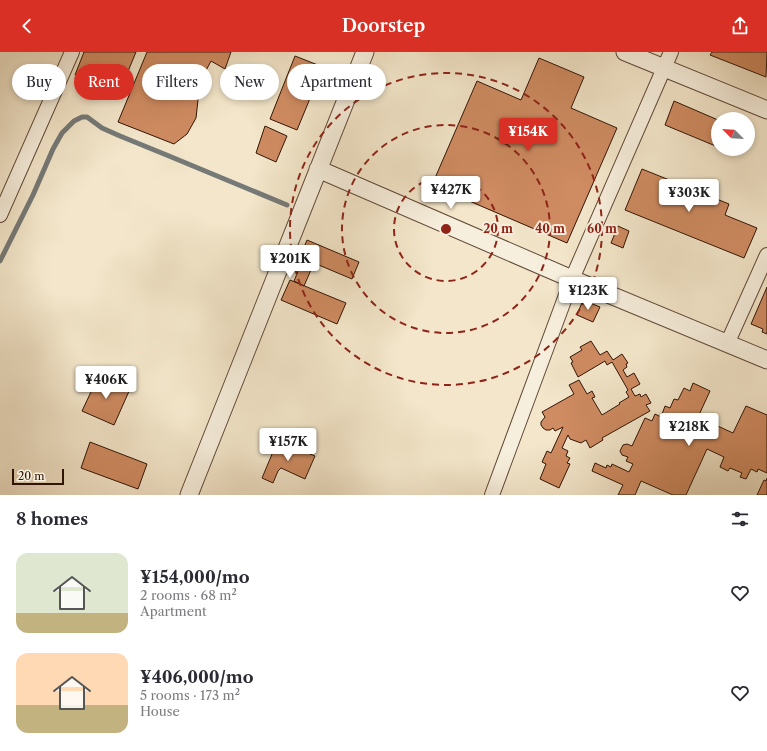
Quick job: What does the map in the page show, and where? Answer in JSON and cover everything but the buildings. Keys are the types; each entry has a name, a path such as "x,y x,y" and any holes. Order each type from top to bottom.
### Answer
{"street":[{"path":"0,216 72,52"},
{"path":"189,495 365,52"},
{"path":"625,52 767,110"},
{"path":"492,495 572,279 671,52"},
{"path":"318,169 572,279 767,360"},
{"path":"727,344 767,255"}],"waterway":[{"path":"0,261 62,133 74,121 82,117 87,117 102,128 120,136 287,205"}]}
